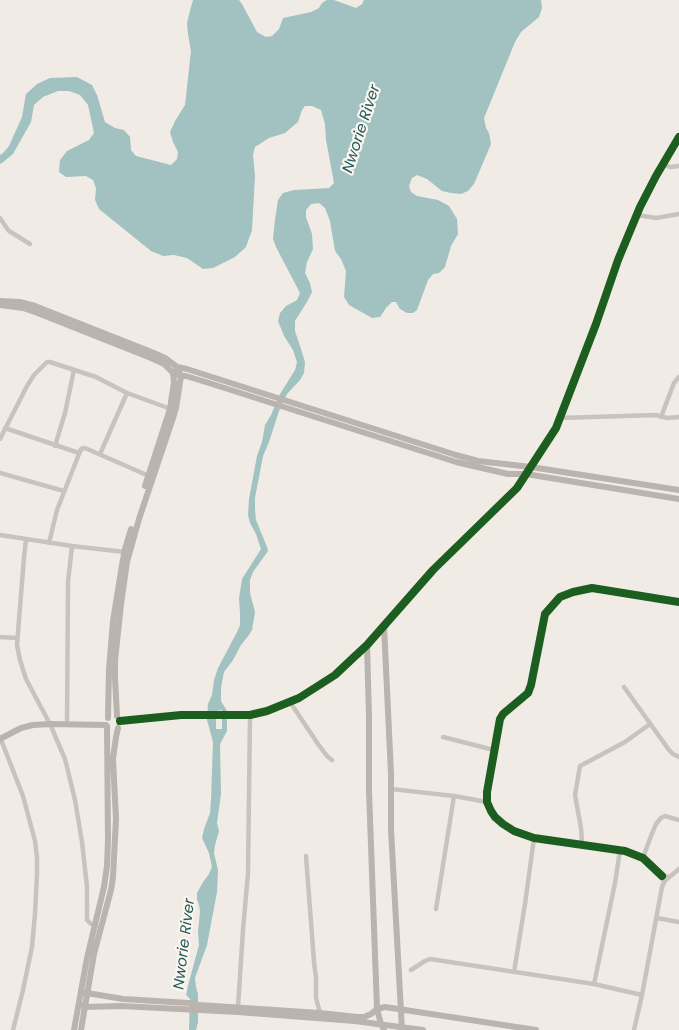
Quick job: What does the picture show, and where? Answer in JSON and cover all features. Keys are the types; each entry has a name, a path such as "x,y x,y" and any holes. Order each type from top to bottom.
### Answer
{"street":[{"path":"118,722 181,715 250,715 267,711 290,702 335,675 367,645 433,570 517,488 556,428 596,324 618,260 637,215 679,136"},
{"path":"663,164 670,167 679,166"},
{"path":"637,215 656,218 679,214"},
{"path":"0,218 10,231 30,244"},
{"path":"0,301 20,302 35,306 165,358 181,376 262,396"},
{"path":"0,306 23,308 152,358 175,370 187,369 456,462 508,474 526,474 679,499"},
{"path":"0,439 34,375 45,363 50,362 96,377 127,393 172,410"},
{"path":"55,446 65,413 74,370"},
{"path":"172,410 175,370"},
{"path":"98,926 108,840 107,723 113,620 127,553 139,519 181,376"},
{"path":"661,417 674,383 679,377"},
{"path":"100,454 127,393"},
{"path":"295,407 478,460 679,490"},
{"path":"560,418 679,417"},
{"path":"5,428 80,453"},
{"path":"49,543 54,518 81,449 85,448 100,454 151,477"},
{"path":"0,473 64,491"},
{"path":"0,535 127,553"},
{"path":"26,540 17,645 24,674 50,724 65,759 75,800 82,842 87,887 87,920 98,926"},
{"path":"67,724 68,582 72,546"},
{"path":"81,1030 87,958 111,890 114,864 116,820 113,759 118,722 114,678 127,553"},
{"path":"664,878 643,858 620,850 534,838 514,830 495,817 487,802 487,792 500,719 503,714 528,693 545,614 560,597 592,588 679,602"},
{"path":"384,626 391,829 401,1028"},
{"path":"0,637 17,638"},
{"path":"367,645 369,791 378,1009 383,1027"},
{"path":"624,687 669,750 679,757"},
{"path":"290,702 318,744 332,760"},
{"path":"107,723 112,715 118,722"},
{"path":"238,1007 242,930 248,873 250,715"},
{"path":"107,723 113,730 118,722"},
{"path":"13,1030 32,947 37,858 23,796 0,738 21,728 34,725 107,723"},
{"path":"582,844 575,794 580,766 625,742 650,724"},
{"path":"443,737 494,750"},
{"path":"391,789 454,796 487,802"},
{"path":"436,908 454,796"},
{"path":"643,858 660,818 665,816 679,820"},
{"path":"514,972 534,838"},
{"path":"594,984 620,850"},
{"path":"306,856 316,998 320,1013"},
{"path":"634,1030 664,878 677,870"},
{"path":"657,918 679,922"},
{"path":"411,970 430,959 594,984 642,995"},
{"path":"84,993 189,1007 423,1030"},
{"path":"82,1006 189,1007"},
{"path":"74,1030 82,1006"},
{"path":"199,1008 238,1007 364,1017 385,1007 536,1030"}],"water":[{"name":"Nworie River","path":"193,0 239,0 257,32 266,37 272,36 279,29 283,18 311,12 319,8 327,0 334,0 356,8 364,0 541,0 542,8 539,17 521,32 515,42 484,118 491,144 474,184 468,191 461,194 442,191 427,179 417,175 412,178 409,186 411,192 417,196 438,200 449,206 457,219 458,234 451,246 445,267 439,273 433,274 428,280 417,310 413,313 407,313 400,309 396,302 392,302 380,317 372,318 349,305 344,297 346,271 335,251 330,221 325,208 319,203 311,204 306,210 306,217 312,234 313,249 307,262 305,273 312,292 295,321 295,331 305,362 304,373 287,394 263,456 255,498 255,509 256,520 268,551 253,572 250,580 250,593 255,612 252,630 224,672 221,688 221,701 227,711 227,731 220,744 221,794 217,823 219,831 214,853 218,870 217,892 207,945 195,978 198,994 198,1022 196,1030 189,1030 190,999 186,995 199,945 200,911 197,893 212,867 209,853 202,838 210,813 211,800 213,742 207,720 208,704 218,668 240,625 239,598 242,579 261,549 248,515 257,456 265,425 280,394 295,370 297,362 278,321 280,313 286,306 297,300 300,293 273,239 278,200 283,193 294,190 329,188 334,183 325,124 321,110 312,106 305,106 298,122 285,133 269,138 255,147 253,155 255,176 252,230 246,247 235,257 213,268 203,269 187,258 174,255 163,256 151,251 99,209 95,200 96,188 93,180 86,176 66,177 59,172 60,160 67,151 89,140 94,133 88,105 80,95 69,91 58,91 43,97 34,105 31,122 13,154 0,164 0,155 9,146 22,117 26,94 37,84 50,78 77,77 92,85 105,122 115,128 124,130 130,137 131,150 136,156 171,165 177,159 178,152 170,132 185,105 191,51 187,23","holes":["222,710 222,729 216,729 216,711"]}],"cycle path":[{"path":"120,721 181,715 250,715 267,711 299,698 335,675 367,645 433,570 517,488 556,428 596,324 618,260 640,207 679,137"},
{"path":"662,876 643,858 625,851 534,838 514,831 495,817 487,802 487,792 500,719 503,714 528,693 545,614 560,597 592,588 679,602"}]}
